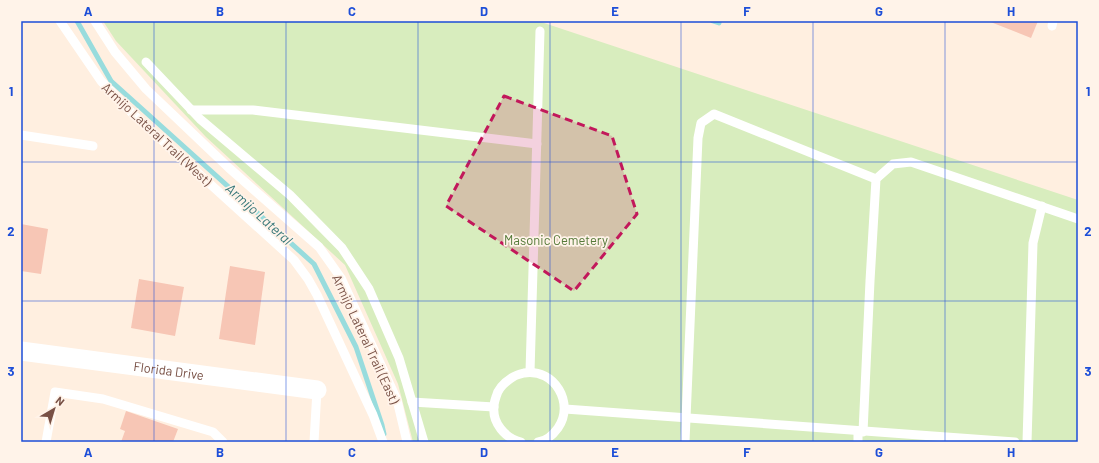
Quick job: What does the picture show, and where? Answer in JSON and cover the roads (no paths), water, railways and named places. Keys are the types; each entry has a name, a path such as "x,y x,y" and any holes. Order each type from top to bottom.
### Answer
{"street":[{"name":"Florida Drive","path":"21,351 317,390"}],"lane":[{"name":"Armijo Lateral Trail (West)","path":"60,21 101,81 134,115 294,260 308,279 317,295 373,415 383,442"},
{"name":"Armijo Lateral Trail (East)","path":"95,21 115,52 146,89 229,168 319,247 341,278 397,400 407,442"},
{"path":"530,372 540,31"},
{"path":"146,62 200,119 290,195 342,248 369,289 399,358 424,442"},
{"path":"191,110 253,110 537,144"},
{"path":"685,442 698,138 701,123 714,114 876,179"},
{"path":"21,135 93,146"},
{"path":"858,442 860,431 876,179 893,164 911,162 1078,219"},
{"path":"1027,442 1033,243 1042,206"},
{"path":"521,442 515,441 503,433 496,421 494,407 496,394 504,382 516,375 530,372 544,375 555,384 562,395 565,409 562,422 554,434 538,442"},
{"path":"314,442 317,390"},
{"path":"46,442 55,392 103,399 154,414 213,432 223,442"},
{"path":"412,402 494,407"},
{"path":"565,409 1015,442"}],"waterway":[{"name":"Armijo Lateral","path":"77,21 111,81 314,264 356,347 384,434"},
{"path":"713,21 719,23"}],"park label":[{"name":"Masonic Cemetery","path":"556,240"}]}
